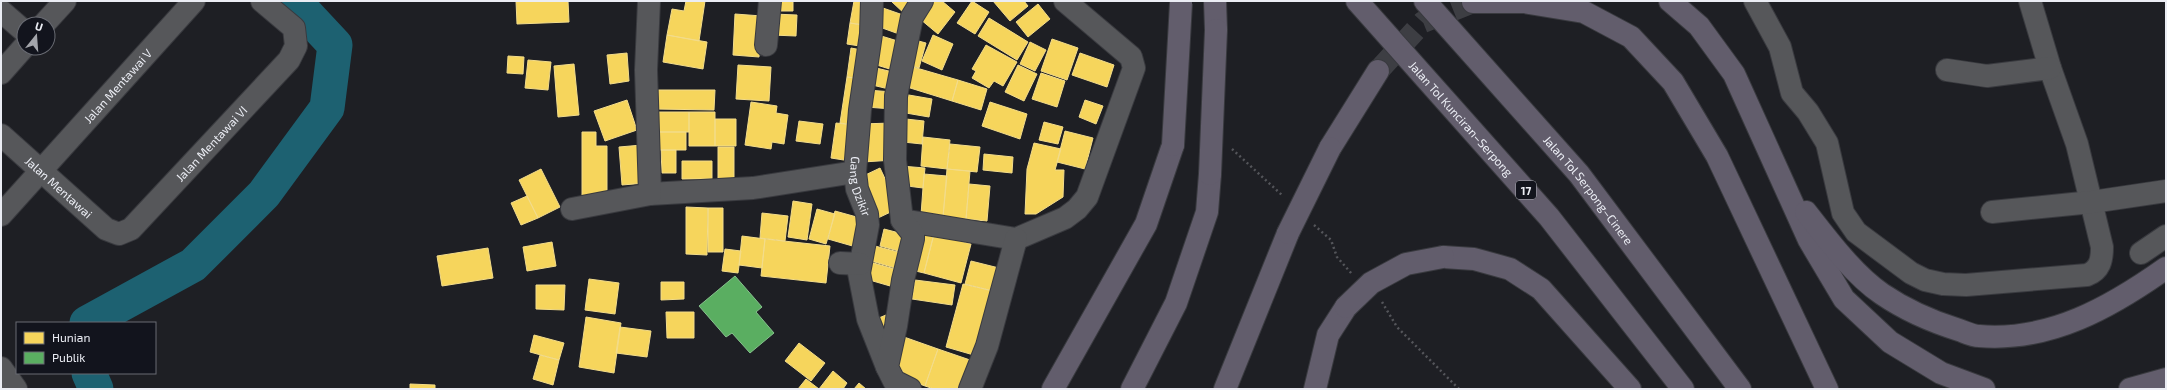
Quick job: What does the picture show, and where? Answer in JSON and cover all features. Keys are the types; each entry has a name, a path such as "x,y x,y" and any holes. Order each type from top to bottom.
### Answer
{"highway":[{"path":"1132,389 1176,303 1207,212 1216,30 1215,1"},
{"name":"Jalan Tol Kunciran–Serpong","path":"1357,1 1549,217 1683,389"},
{"name":"Jalan Tol Serpong–Cinere","path":"1425,1 1579,174 1740,389"},
{"path":"1670,1 1699,26 1734,74 1810,240 1844,299 1890,342 1941,373 1984,389"},
{"path":"1053,389 1146,224 1173,145 1180,2"},
{"path":"1474,2 1524,2 1584,12 1630,37 1673,82 1717,156 1827,389"},
{"path":"1225,389 1288,233 1330,148 1378,71"},
{"path":"1785,184 1838,253 1881,294 1926,320 1978,336 2023,335 2069,324 2128,295 2166,268"},
{"path":"1315,389 1328,336 1346,307 1371,283 1406,264 1443,257 1474,259 1510,269 1541,289 1630,389"},
{"path":"2130,389 2166,378"}],"street":[{"path":"51,16 65,1"},
{"name":"Jalan Mentawai V","path":"1,215 194,1"},
{"name":"Jalan Mentawai VI","path":"119,234 131,229 289,60 296,46 294,28 262,1"},
{"path":"649,1 646,70 650,194"},
{"path":"766,45 770,1"},
{"name":"Gang Dzikir","path":"872,1 871,34 860,110 855,172 857,189 867,214 868,225 850,264 859,273 868,319 887,367 894,381 910,389"},
{"path":"887,367 896,326 903,280 913,239 913,234 902,220 895,160 896,96 912,17 922,1"},
{"path":"902,220 1016,239 1065,218 1087,197 1134,68 1131,57 1065,1"},
{"path":"1754,1 1780,47 1792,93 1808,112 1827,143 1843,213 1856,232 1911,273 1926,280 1943,284 1966,285 2087,275 2094,272 2100,266 2102,247 2077,144 2050,68 2030,1"},
{"path":"1,11 16,25"},
{"path":"1,73 16,56"},
{"path":"1947,70 1987,76 2050,68"},
{"name":"Jalan Mentawai","path":"1,135 106,229 119,234"},
{"path":"572,209 650,194 753,188 855,172"},
{"path":"1992,212 2092,202 2166,190"},
{"path":"2141,253 2166,236"},
{"path":"970,389 987,346 1016,239"},
{"path":"1,368 16,389"}],"path":[{"path":"1231,148 1284,197"},
{"path":"1313,224 1331,240 1337,256 1355,278"},
{"path":"1382,302 1396,327 1459,389"}],"building: Hunian":[{"path":"516,1 568,1 569,22 517,24"},
{"path":"686,1 705,1 699,41 667,35 672,9 684,11"},
{"path":"774,1 793,1 793,11 774,11"},
{"path":"854,1 868,1 864,25 850,23"},
{"path":"891,1 918,1 906,15"},
{"path":"934,1 942,1 955,12 938,34 920,19"},
{"path":"972,1 989,12 975,34 957,23"},
{"path":"993,1 1024,1 1028,6 1010,21"},
{"path":"1038,4 1050,19 1028,37 1016,22"},
{"path":"880,7 906,16 899,34 874,25"},
{"path":"735,14 762,16 759,57 733,55"},
{"path":"773,14 797,15 796,36 772,35"},
{"path":"989,18 1028,42 1017,60 978,36"},
{"path":"850,23 869,26 866,47 847,44"},
{"path":"667,35 707,42 703,69 663,62"},
{"path":"878,35 901,42 893,70 870,63"},
{"path":"933,35 953,44 942,70 922,61"},
{"path":"911,39 926,43 919,68 909,65"},
{"path":"1052,39 1078,48 1067,80 1041,71"},
{"path":"1030,42 1046,50 1035,71 1020,64"},
{"path":"986,45 1017,62 1003,86 994,81 989,88 972,78 976,71 972,69"},
{"path":"851,48 867,51 863,79 847,77"},
{"path":"627,53 629,81 610,84 607,55"},
{"path":"1080,53 1114,65 1107,87 1072,75"},
{"path":"508,56 524,57 523,74 507,73"},
{"path":"528,60 551,62 548,90 525,88"},
{"path":"574,64 579,115 558,117 554,66"},
{"path":"738,65 771,67 769,101 736,99"},
{"path":"1018,65 1037,74 1024,101 1005,92"},
{"path":"872,67 897,73 893,90 868,84"},
{"path":"913,67 958,80 952,101 907,87"},
{"path":"1041,73 1065,81 1057,107 1032,99"},
{"path":"847,77 861,79 855,125 840,123"},
{"path":"958,80 987,89 981,110 952,101"},
{"path":"655,90 715,90 714,110 655,109"},
{"path":"867,90 893,92 892,109 866,107"},
{"path":"903,94 932,99 929,117 900,112"},
{"path":"627,100 637,130 605,141 594,111"},
{"path":"1085,100 1103,106 1096,124 1079,117"},
{"path":"751,102 777,106 776,113 788,115 784,144 772,142 771,149 745,145"},
{"path":"990,102 1027,114 1020,139 982,126"},
{"path":"658,112 689,112 689,132 658,132"},
{"path":"689,112 715,112 715,146 689,146"},
{"path":"715,119 736,119 736,146 715,146"},
{"path":"906,119 924,121 922,144 903,142"},
{"path":"799,121 823,124 820,144 796,141"},
{"path":"1044,122 1063,127 1058,144 1039,140"},
{"path":"836,123 855,125 850,161 831,158"},
{"path":"891,123 894,160 863,162 861,124"},
{"path":"1065,131 1093,138 1085,169 1057,162"},
{"path":"582,132 596,132 596,146 607,146 607,197 582,197"},
{"path":"658,132 686,132 686,150 658,150"},
{"path":"923,137 950,140 947,169 921,166"},
{"path":"1034,143 1061,149 1055,170 1064,170 1063,197 1036,214 1025,214 1027,169"},
{"path":"950,144 980,147 977,172 947,169"},
{"path":"642,145 646,183 622,185 619,147"},
{"path":"718,147 734,147 734,183 718,184"},
{"path":"661,150 676,150 676,173 662,173"},
{"path":"984,154 1013,157 1012,173 983,170"},
{"path":"682,161 712,161 712,179 682,179"},
{"path":"901,166 925,168 923,188 899,185"},
{"path":"880,168 899,208 878,218 859,178"},
{"path":"541,169 560,207 538,218 519,180"},
{"path":"947,169 970,171 966,219 943,217"},
{"path":"924,174 947,176 943,217 921,215"},
{"path":"969,184 990,186 987,221 966,219"},
{"path":"527,196 538,218 521,225 511,203"},
{"path":"793,201 812,204 807,240 788,237"},
{"path":"686,207 708,208 707,255 686,254"},
{"path":"708,208 723,208 723,252 708,252"},
{"path":"817,209 835,214 826,244 809,239"},
{"path":"835,211 864,219 856,247 828,239"},
{"path":"762,213 788,216 785,241 760,238"},
{"path":"884,229 911,236 906,253 880,246"},
{"path":"917,230 934,234 924,273 907,269"},
{"path":"934,234 971,244 961,283 924,273"},
{"path":"742,236 765,239 762,268 739,265"},
{"path":"765,239 830,246 826,283 761,276"},
{"path":"552,242 556,266 527,271 523,247"},
{"path":"875,246 906,254 902,270 871,261"},
{"path":"488,248 493,278 442,286 437,256"},
{"path":"725,249 741,251 738,273 722,271"},
{"path":"971,261 999,268 993,291 965,284"},
{"path":"870,262 902,271 897,288 866,279"},
{"path":"589,279 619,283 615,314 585,310"},
{"path":"915,280 955,285 952,305 912,299"},
{"path":"661,282 684,282 684,299 661,300"},
{"path":"963,284 993,291 977,356 946,347"},
{"path":"536,285 565,285 564,310 536,309"},
{"path":"666,312 694,312 694,338 667,338"},
{"path":"886,315 892,333 880,337 874,320"},
{"path":"586,317 621,323 614,373 579,367"},
{"path":"620,327 651,331 647,357 616,353"},
{"path":"534,335 564,343 559,360 530,352"},
{"path":"904,337 938,349 925,386 901,377 903,371 894,368"},
{"path":"799,343 825,363 811,381 785,361"},
{"path":"938,349 973,361 964,389 934,389 925,386"},
{"path":"540,355 559,360 553,385 533,379"},
{"path":"833,371 847,383 843,389 819,389"},
{"path":"806,379 819,389 798,389"},
{"path":"859,383 866,389 854,389"},
{"path":"410,384 435,385 435,389 410,389"}],"building: Publik":[{"path":"735,276 762,307 756,312 774,333 750,353 732,333 726,337 699,306"}],"waterway":[{"path":"89,322 193,265 264,194 327,108 335,45 294,1"},
{"path":"89,374 96,389"}],"tunnel":[{"path":"1378,71 1423,22 1473,2"}]}
